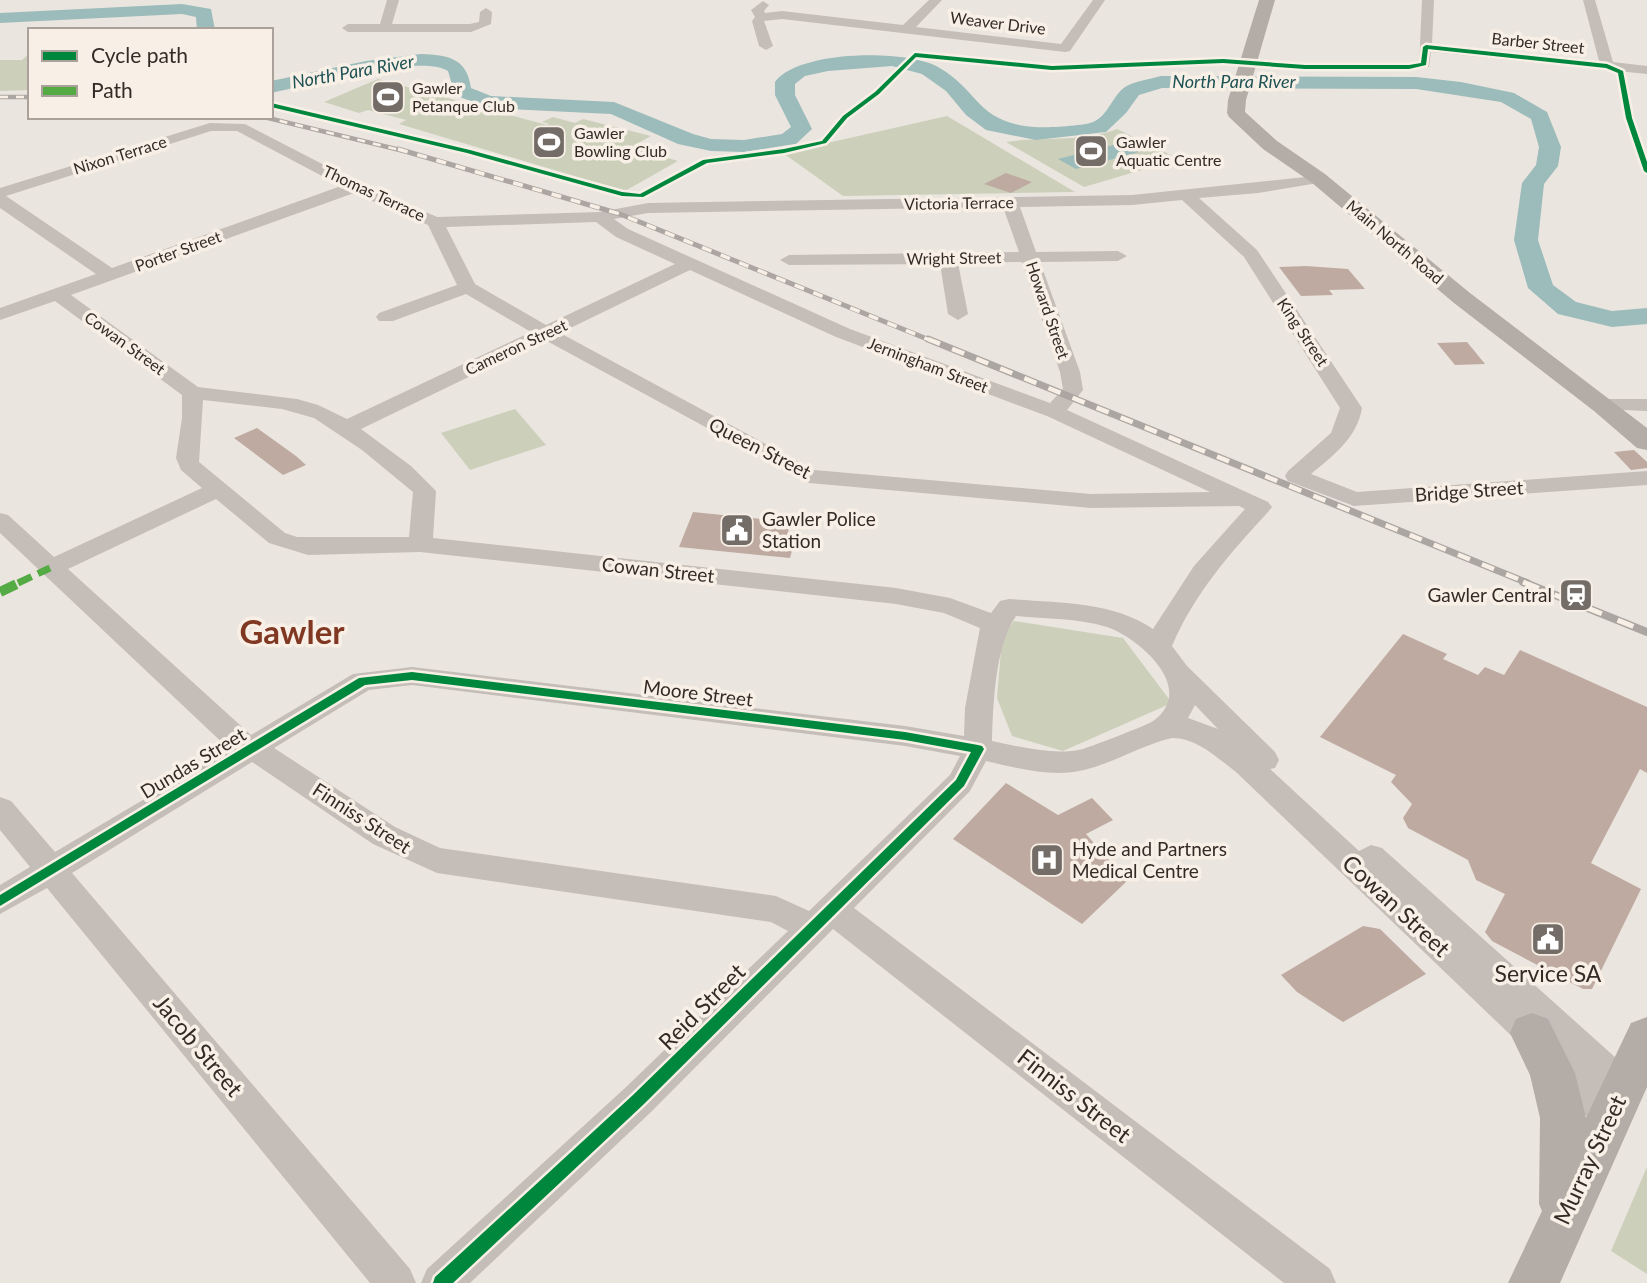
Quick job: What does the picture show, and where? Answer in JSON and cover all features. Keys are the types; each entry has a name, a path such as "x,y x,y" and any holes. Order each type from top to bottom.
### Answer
{"main road":[{"name":"Main North Road","path":"1267,0 1239,90 1236,113 1249,128 1318,178 1462,298 1603,405 1647,442"},
{"path":"1553,1039 1552,1073 1563,1118 1563,1216"},
{"name":"Murray Street","path":"1534,1283 1646,1040"}],"street":[{"path":"386,27 393,0"},
{"path":"766,46 758,21 761,17 757,10 770,0"},
{"path":"906,30 936,0"},
{"name":"Weaver Drive","path":"761,17 782,15 1065,48 1099,0"},
{"path":"1424,64 1428,0"},
{"path":"1589,0 1606,66"},
{"path":"348,28 471,28 485,24 486,12"},
{"name":"Barber Street","path":"1426,47 1647,71"},
{"name":"Nixon Terrace","path":"0,193 210,127 240,127"},
{"name":"Thomas Terrace","path":"240,127 355,187 435,222 600,217"},
{"name":"Victoria Terrace","path":"600,217 648,208 1187,196 1318,178"},
{"name":"Porter Street","path":"1,313 355,187"},
{"name":"King Street","path":"1187,196 1251,254 1351,408 1350,420 1344,431 1296,475"},
{"path":"0,200 110,275"},
{"name":"Howard Street","path":"1010,202 1071,380 1073,390 1070,396 1054,412"},
{"name":"Jerningham Street","path":"600,217 622,233 843,333 1054,412 1252,503"},
{"path":"386,317 467,287 435,222"},
{"name":"Wright Street","path":"789,260 1118,256"},
{"path":"948,258 958,314"},
{"name":"Cameron Street","path":"343,429 689,264"},
{"name":"Queen Street","path":"467,287 545,333 808,476 1091,501 1252,503"},
{"name":"Cowan Street","path":"58,294 192,393 193,418 187,458 189,465 277,538 292,544 308,547 420,544 896,596 1002,616"},
{"path":"192,393 310,409 321,413 400,468 425,491 420,544"},
{"path":"1603,405 1647,405"},
{"name":"Bridge Street","path":"1296,475 1354,499 1647,478"},
{"path":"50,568 218,489"},
{"path":"1159,646 1168,623 1252,503"},
{"name":"Finniss Street","path":"0,520 235,739 405,849 438,860 776,909 822,919 1316,1283"},
{"path":"1002,616 1115,618 1147,635 1159,646 1178,672 1183,704 1181,711 1164,727 1090,758 1051,761 978,749 979,708 1002,616"},
{"name":"Cowan Street","path":"1178,672 1250,747 1616,1102"},
{"name":"Dundas Street","path":"0,901 363,681 412,676"},
{"name":"Moore Street","path":"412,676 905,736 978,749"},
{"name":"Moore Street","path":"905,736 941,738 966,732 979,708"},
{"name":"Cowan Street","path":"1164,727 1186,727 1205,734 1245,764 1553,1039"},
{"name":"Reid Street","path":"441,1283 638,1100 960,783 978,749"},
{"name":"Reid Street","path":"960,783 1022,757"},
{"name":"Jacob Street","path":"0,809 396,1283"},
{"path":"1553,1039 1620,1053 1646,1040"}],"green space":[{"path":"28,55 28,90 0,91 0,60 22,60"},
{"name":"Gawler Bowling Club","path":"378,79 547,125 549,124 542,122 553,117 575,123 583,119 651,136 631,147 678,161 625,191 399,124 406,120 368,110 359,113 324,102"},
{"path":"947,116 1075,192 843,196 783,153"},
{"name":"Gawler Aquatic Centre","path":"1117,129 1179,159 1084,187 1006,142 1076,138"},
{"path":"515,409 546,445 470,470 441,433"},
{"path":"1014,621 1123,638 1172,703 1063,751 1012,736 997,698 1002,638"},
{"path":"1647,1167 1647,1274 1611,1251"}],"water":[{"path":"1121,143 1139,152 1076,169 1058,159"}],"building":[{"path":"1006,173 1032,182 1011,193 984,184"},
{"path":"1279,267 1348,269 1365,289 1329,290 1333,295 1301,296"},
{"path":"1467,342 1485,364 1455,365 1437,343"},
{"path":"257,428 306,465 283,475 234,438"},
{"path":"1634,450 1647,462 1647,468 1631,470 1614,452"},
{"name":"Gawler Police Station","path":"693,512 791,522 786,539 795,540 790,558 679,547"},
{"name":"Gawler Central","path":"1403,634 1447,654 1443,659 1478,675 1485,667 1504,675 1520,650 1647,707 1647,773 1640,769 1591,863 1641,889 1592,989 1583,989 1492,941 1485,932 1505,894 1476,880 1468,860 1408,828 1403,818 1412,804 1391,782 1396,775 1320,737"},
{"name":"Hyde and Partners Medical Centre","path":"1006,783 1058,815 1092,798 1113,820 1086,834 1127,881 1082,924 953,839"},
{"path":"1363,926 1380,929 1426,974 1343,1022 1297,992 1281,975"}],"waterway":[{"name":"North Para River","path":"0,18 182,9 205,13 206,28"},
{"name":"North Para River","path":"273,87 396,62 441,60 453,65 460,77 462,91 488,102 614,108 686,139 711,145 744,146 788,139 802,129 785,95 785,82 798,72 828,65 893,60 929,70 953,87 973,111 993,126 1036,134 1099,128 1119,109 1132,91 1161,82 1416,83 1461,88 1507,97 1540,116 1550,147 1547,166 1533,183 1526,240 1541,288 1567,308 1612,319 1647,316"}],"railway":[{"path":"0,97 28,97"},
{"path":"272,119 404,151"},
{"path":"398,149 620,214 932,341"},
{"path":"928,339 1528,583"},
{"path":"1523,582 1647,632"}],"marked path":[{"path":"0,592 50,568"}],"cycle path":[{"path":"273,105 468,151 622,194 641,196 705,161 784,151 824,142 845,117 877,93 915,55 1052,68 1223,61 1305,67 1409,67 1424,64 1426,47 1607,66 1621,72 1629,118 1647,171"},
{"path":"0,901 363,681 412,676 905,736 978,749 960,783 638,1100 441,1283"}],"place":[{"name":"Gawler Petanque Club","path":"388,97"},
{"name":"Gawler Bowling Club","path":"549,142"},
{"name":"Gawler Aquatic Centre","path":"1091,151"},
{"name":"Gawler Police Station","path":"737,530"},
{"name":"Gawler Central","path":"1576,595"},
{"name":"Hyde and Partners Medical Centre","path":"1047,860"},
{"name":"Service SA","path":"1548,939"}],"district":[{"name":"Gawler","path":"292,632"}]}
